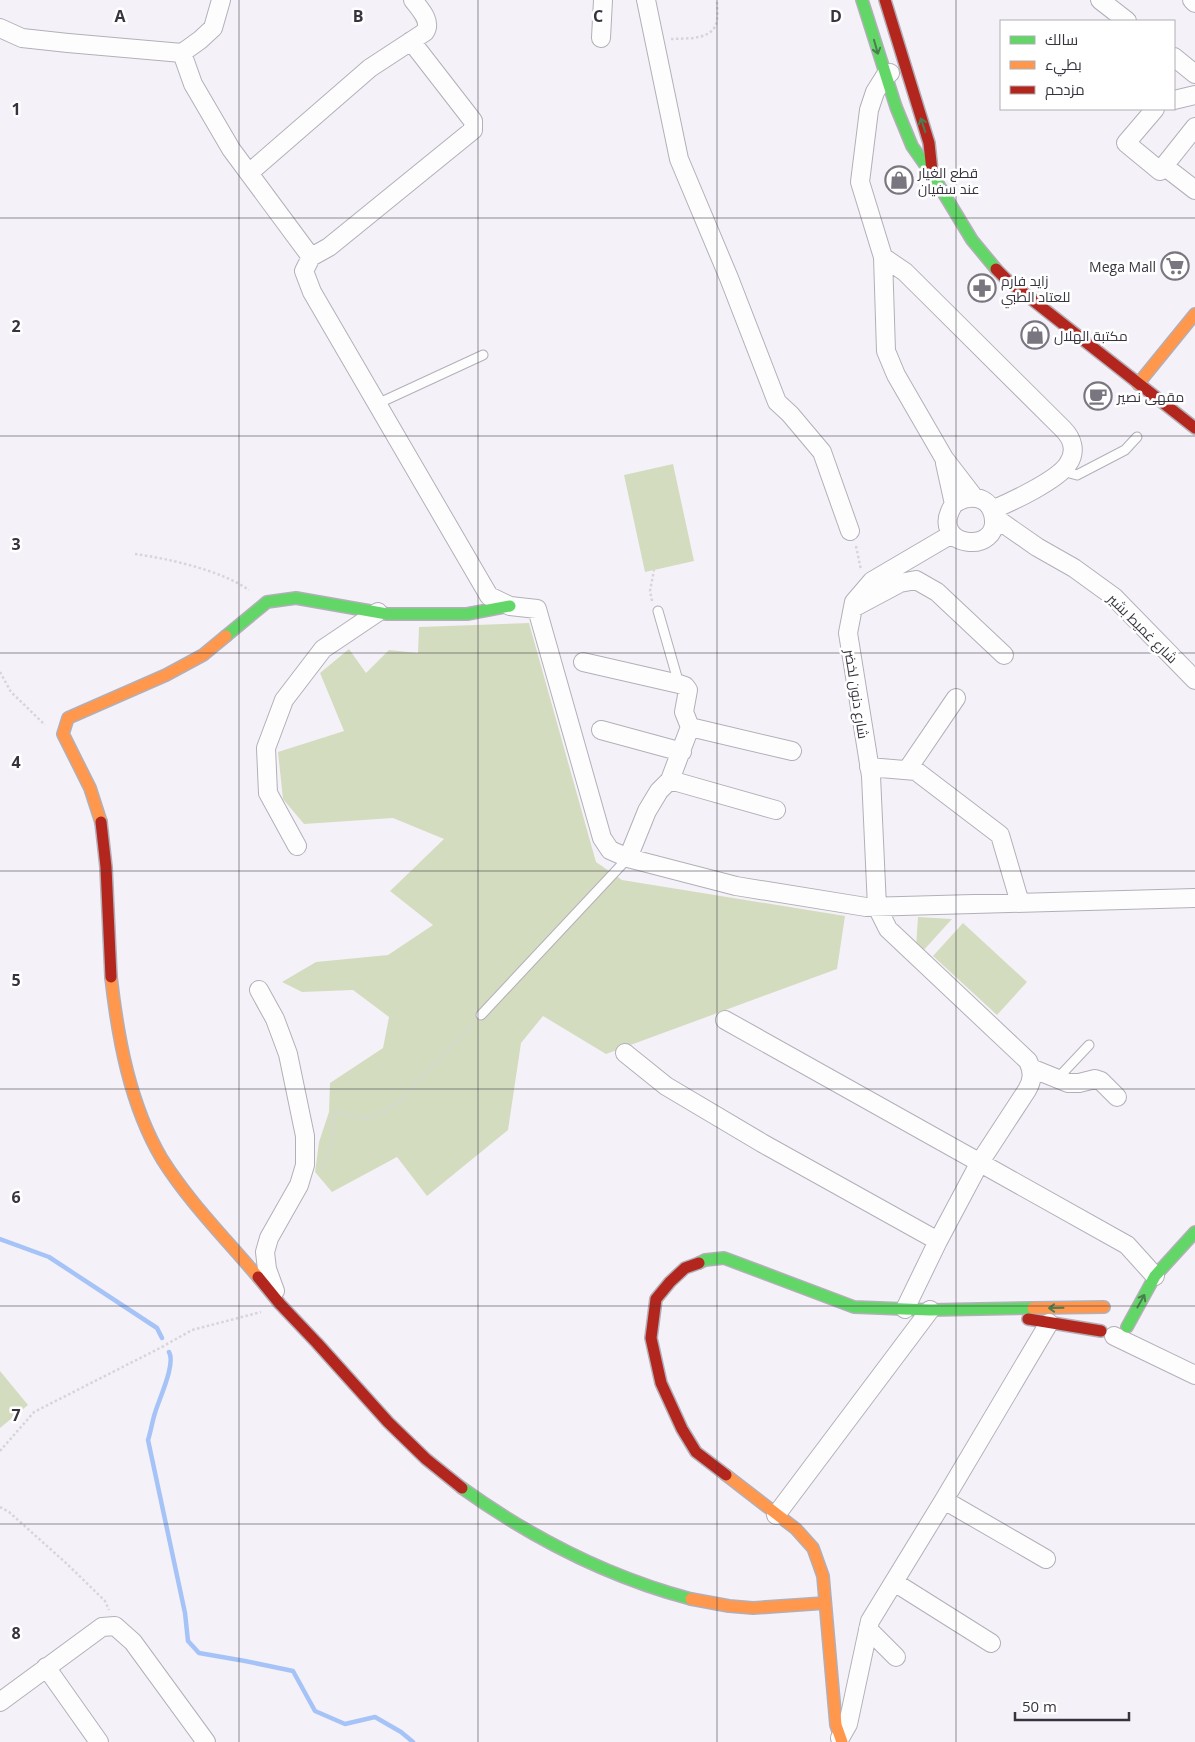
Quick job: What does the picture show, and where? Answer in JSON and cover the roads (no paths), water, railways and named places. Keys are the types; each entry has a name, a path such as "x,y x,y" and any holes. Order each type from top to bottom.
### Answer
{"main road":[{"path":"862,0 885,76 910,142 918,157 932,173 974,244 994,268 1195,428"},
{"path":"885,0 929,143 932,173"},
{"path":"1138,384 1195,314"},
{"path":"510,606 466,614 387,614 296,598 267,602 203,655 166,674 68,718 63,734 85,778 102,823 110,958 120,1038 140,1113 154,1147 174,1180 279,1303 306,1329 377,1410 427,1459 481,1502 545,1541 623,1578 680,1596 730,1606 773,1607 825,1603"},
{"path":"1114,1331 1155,1276 1195,1232"},
{"path":"841,1740 836,1725 823,1576 813,1548 796,1529 696,1452 682,1429 661,1383 655,1361 651,1338 656,1299 685,1268 705,1260 724,1258 854,1307 976,1310 1113,1305 1128,1317 1114,1331"},
{"path":"1132,1290 1155,1276"},
{"path":"1113,1305 1101,1310 1097,1323 1114,1331"},
{"path":"976,1310 1049,1323 1114,1331"}],"street":[{"path":"0,28 22,38 68,44 182,53 213,28 221,0"},
{"path":"249,173 370,68 428,29 428,22 413,0"},
{"path":"601,38 602,0"},
{"path":"646,0 679,159 778,402 822,452 850,531"},
{"path":"1100,0 1126,20"},
{"path":"411,41 473,121 473,130 329,247 311,257 304,271 312,292 489,596 510,606 537,609 602,838 610,850 628,858 736,886 866,907 1195,898"},
{"path":"182,53 193,84 231,149 311,257"},
{"path":"1175,58 1195,74"},
{"path":"904,66 885,76 875,92 869,110 860,182 883,257 886,351 896,375 944,458 974,497"},
{"path":"1175,100 1195,95"},
{"path":"1154,110 1126,143 1160,171 1195,127"},
{"path":"1164,166 1195,190"},
{"path":"883,257 905,272 1068,434 1072,442 1072,458 1068,465 1023,496 993,513"},
{"path":"944,458 954,504"},
{"path":"993,513 994,524 991,531 980,541 972,543 958,539 952,534 947,519 949,511 954,504 967,497 982,499 993,513 1037,547"},
{"name":"شارع دنون لخضر","path":"877,907 869,768 848,633 854,602 872,581 952,534"},
{"path":"986,537 1037,547"},
{"name":"شارع غميط بشير","path":"1037,547 1074,568 1114,597 1195,680"},
{"path":"853,608 900,583 916,580 937,592 1004,655"},
{"path":"297,846 268,793 266,748 284,700 323,649 378,612"},
{"path":"583,662 679,684 685,686 688,690 684,712 690,727 682,752 670,780 659,791 646,811 628,858"},
{"path":"907,770 956,698"},
{"path":"690,727 792,751"},
{"path":"601,730 682,752"},
{"path":"869,768 916,770 1000,835 1020,904"},
{"path":"670,780 776,810"},
{"path":"877,907 888,929 1028,1061 1032,1076 1031,1084 980,1162 938,1241 905,1309"},
{"path":"259,990 275,1019 288,1054 305,1136 305,1165 299,1185 269,1238 265,1252 267,1269 279,1303"},
{"path":"725,1020 1126,1245 1155,1276"},
{"path":"625,1053 666,1086 762,1143 938,1241"},
{"path":"1031,1068 1074,1084 1095,1079 1101,1081 1117,1097"},
{"path":"776,1515 930,1310"},
{"path":"841,1740 848,1724 870,1621 1049,1323"},
{"path":"1114,1331 1195,1375"},
{"path":"944,1500 1046,1559"},
{"path":"894,1582 991,1643"},
{"path":"0,1702 102,1628 115,1626 133,1642 206,1742"},
{"path":"868,1629 896,1657"},
{"path":"46,1667 99,1742"}],"lane":[{"path":"377,404 483,354"},
{"path":"1061,471 1077,475 1125,450 1137,437"},
{"path":"658,611 679,684"},
{"path":"482,1014 628,858"},
{"path":"1057,1079 1090,1045"}],"waterway":[{"path":"0,1239 49,1257 157,1328 162,1338"},
{"path":"169,1352 171,1357 169,1373 148,1440 185,1613 188,1641 199,1653 293,1671 315,1711 345,1724 375,1717 401,1732 413,1742"}],"place":[{"name":"قطع الغيار عند سفيان","path":"899,180"},
{"name":"Mega Mall","path":"1175,266"},
{"name":"زايد فارم للعتاد الطبي","path":"982,288"},
{"name":"مكتبة الهلال","path":"1035,335"},
{"name":"مقهى نصير","path":"1098,396"}]}
